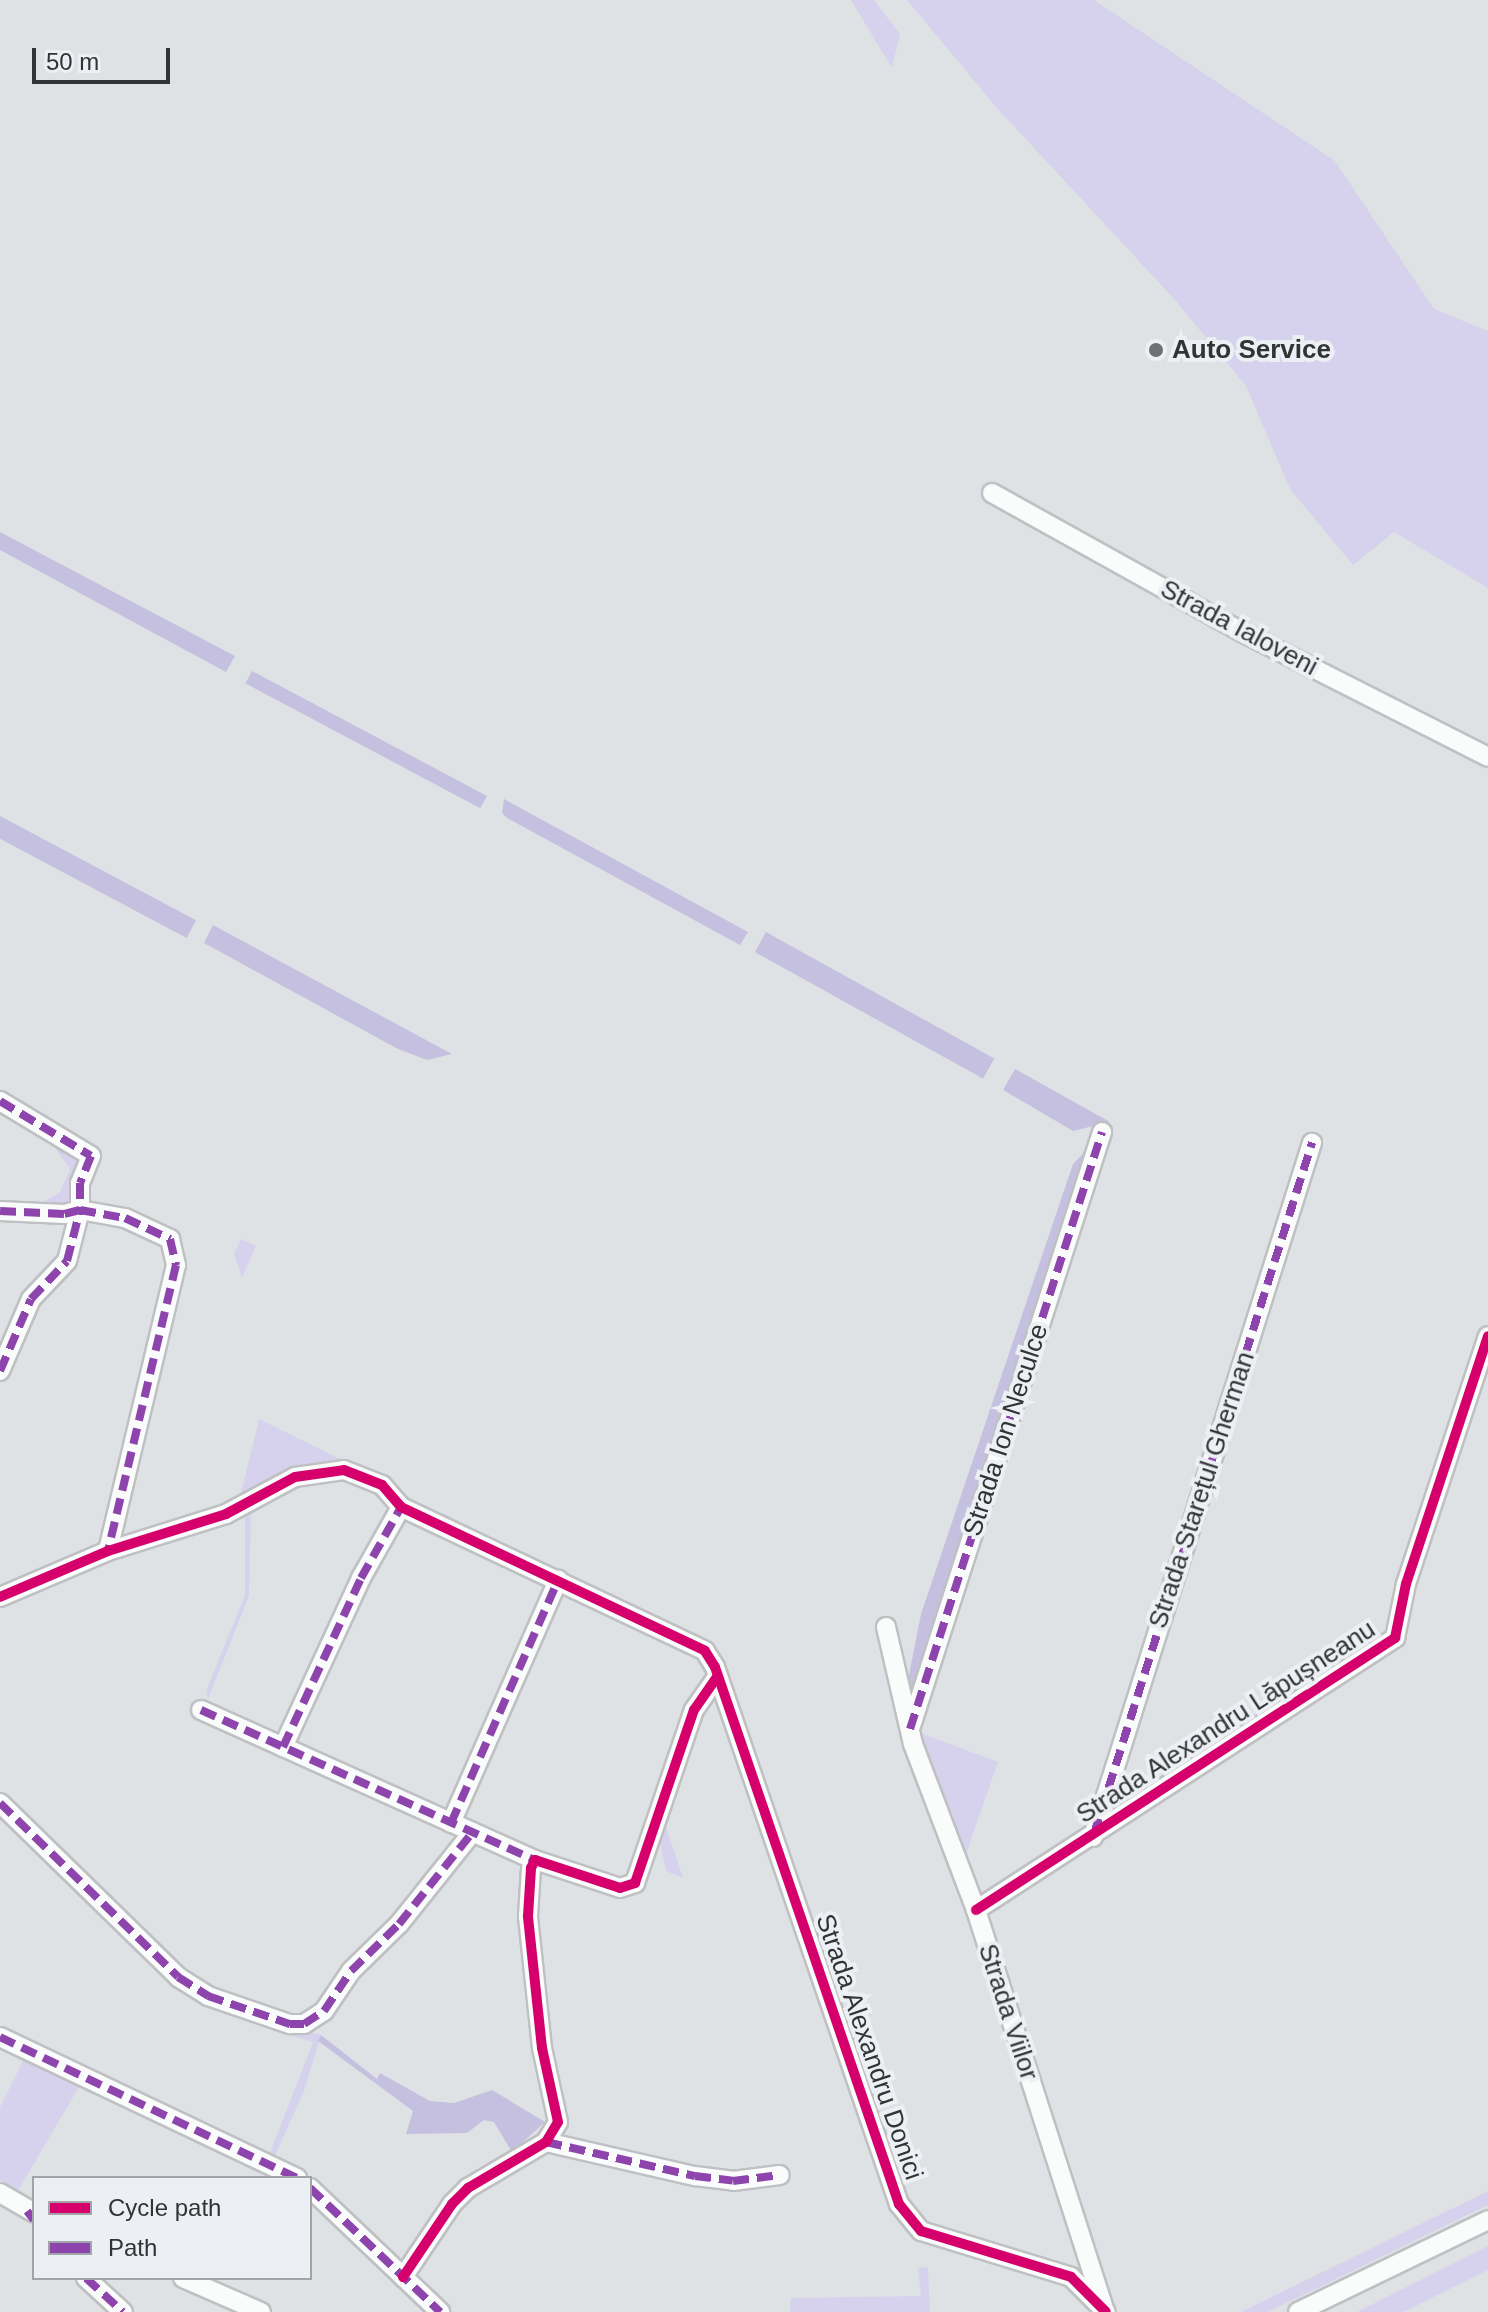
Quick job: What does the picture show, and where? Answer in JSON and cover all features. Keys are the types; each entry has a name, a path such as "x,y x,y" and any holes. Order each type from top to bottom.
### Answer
{"street":[{"name":"Strada Ialoveni","path":"992,493 1242,632 1488,757"},
{"path":"0,1101 91,1156 80,1183 80,1210 67,1261 31,1299 0,1371"},
{"name":"Strada Ion Neculce","path":"910,1729 1102,1132"},
{"name":"Strada Starețul Gherman","path":"1093,1837 1312,1143"},
{"path":"0,1211 64,1214 80,1210 153,1228 176,1248 108,1551"},
{"name":"Strada Alexandru Lăpușneanu","path":"976,1910 1093,1837 1395,1638 1406,1584 1488,1336"},
{"name":"Strada Alexandru Donici","path":"0,1597 108,1551 226,1514 295,1477 328,1469 373,1479 401,1507 705,1651 717,1677 899,2204 910,2221 938,2237 1046,2265 1071,2277 1104,2309"},
{"path":"283,1747 361,1578 401,1507"},
{"path":"451,1823 558,1580"},
{"name":"Strada Viilor","path":"886,1627 910,1729 976,1910 1104,2309"},
{"path":"201,1710 535,1860 620,1888 635,1883 694,1710 717,1677"},
{"path":"0,1803 143,1947 186,1982 248,2012 304,2024 324,2011 351,1971 399,1924 472,1833"},
{"path":"403,2277 437,2220 468,2188 546,2142 558,2112 542,2048 528,1916 528,1878 535,1860"},
{"path":"0,2037 293,2176"},
{"path":"546,2142 695,2176 733,2181 780,2175"},
{"path":"312,2190 440,2312"},
{"path":"0,2193 32,2215"},
{"path":"1298,2312 1488,2220"},
{"path":"88,2280 123,2312"},
{"path":"188,2280 261,2312"}],"shaded area":[{"path":"851,0 874,0 900,34 892,68"},
{"path":"907,0 1094,0 1335,161 1434,309 1488,331 1488,588 1394,532 1353,565 1290,489 1246,386 1175,300 996,107"},
{"path":"0,532 235,656 226,672 0,550"},
{"path":"252,671 487,796 480,808 245,683"},
{"path":"504,799 748,932 740,945 507,818 502,813"},
{"path":"0,816 196,920 187,938 0,839"},
{"path":"213,925 452,1054 427,1060 398,1049 204,943"},
{"path":"766,932 994,1059 983,1079 755,952"},
{"path":"1015,1069 1110,1122 1073,1131 1003,1090"},
{"path":"48,1138 80,1155 70,1199 60,1208 38,1205 60,1192 70,1169"},
{"path":"1096,1140 911,1703 907,1685 921,1614 1073,1164"},
{"path":"241,1239 256,1246 242,1278 234,1253"},
{"path":"259,1419 340,1459 341,1465 321,1465 271,1479 233,1502 241,1493"},
{"path":"261,1501 251,1515 249,1596 208,1699 206,1691 245,1595 245,1511"},
{"path":"920,1733 998,1762 966,1854 920,1741"},
{"path":"664,1821 683,1878 666,1871 659,1837"},
{"path":"280,2026 321,2035 304,2091 273,2160 268,2158 313,2042 276,2031"},
{"path":"321,2035 377,2079 380,2073 430,2101 454,2103 492,2090 545,2122 512,2152 494,2122 484,2120 467,2133 406,2134 413,2111 318,2041"},
{"path":"24,2059 80,2085 18,2191 0,2180 0,2107"},
{"path":"1488,2191 1488,2205 1268,2312 1241,2312"},
{"path":"1488,2246 1488,2270 1403,2312 1357,2312"},
{"path":"928,2267 930,2312 790,2312 791,2298 921,2296 918,2268"}],"marked path":[{"path":"0,1101 91,1156 80,1183 80,1210 64,1214 0,1211"},
{"path":"910,1729 1102,1132"},
{"path":"1094,1834 1312,1143"},
{"path":"0,1371 31,1299 67,1261 80,1210 125,1218 170,1239 176,1265 108,1551"},
{"path":"283,1747 361,1578 401,1507"},
{"path":"451,1823 558,1580"},
{"path":"201,1710 535,1860"},
{"path":"0,1803 178,1977 208,1996 290,2024 304,2024 324,2011 351,1971 399,1924 472,1833"},
{"path":"0,2037 293,2176"},
{"path":"546,2142 695,2176 733,2181 780,2175"},
{"path":"312,2190 440,2312"},
{"path":"27,2211 32,2217"},
{"path":"88,2280 123,2312"}],"cycle path":[{"path":"976,1910 1395,1638 1406,1584 1488,1336"},
{"path":"0,1597 108,1551 226,1514 295,1477 344,1470 382,1485 401,1507 705,1651 715,1667 899,2204 921,2231 1071,2277 1106,2312"},
{"path":"403,2277 452,2204 468,2188 546,2142 558,2122 542,2048 528,1916 531,1868 535,1860 620,1888 635,1883 694,1710 717,1677"}],"place":[{"name":"Auto Service","path":"1156,350"}]}
